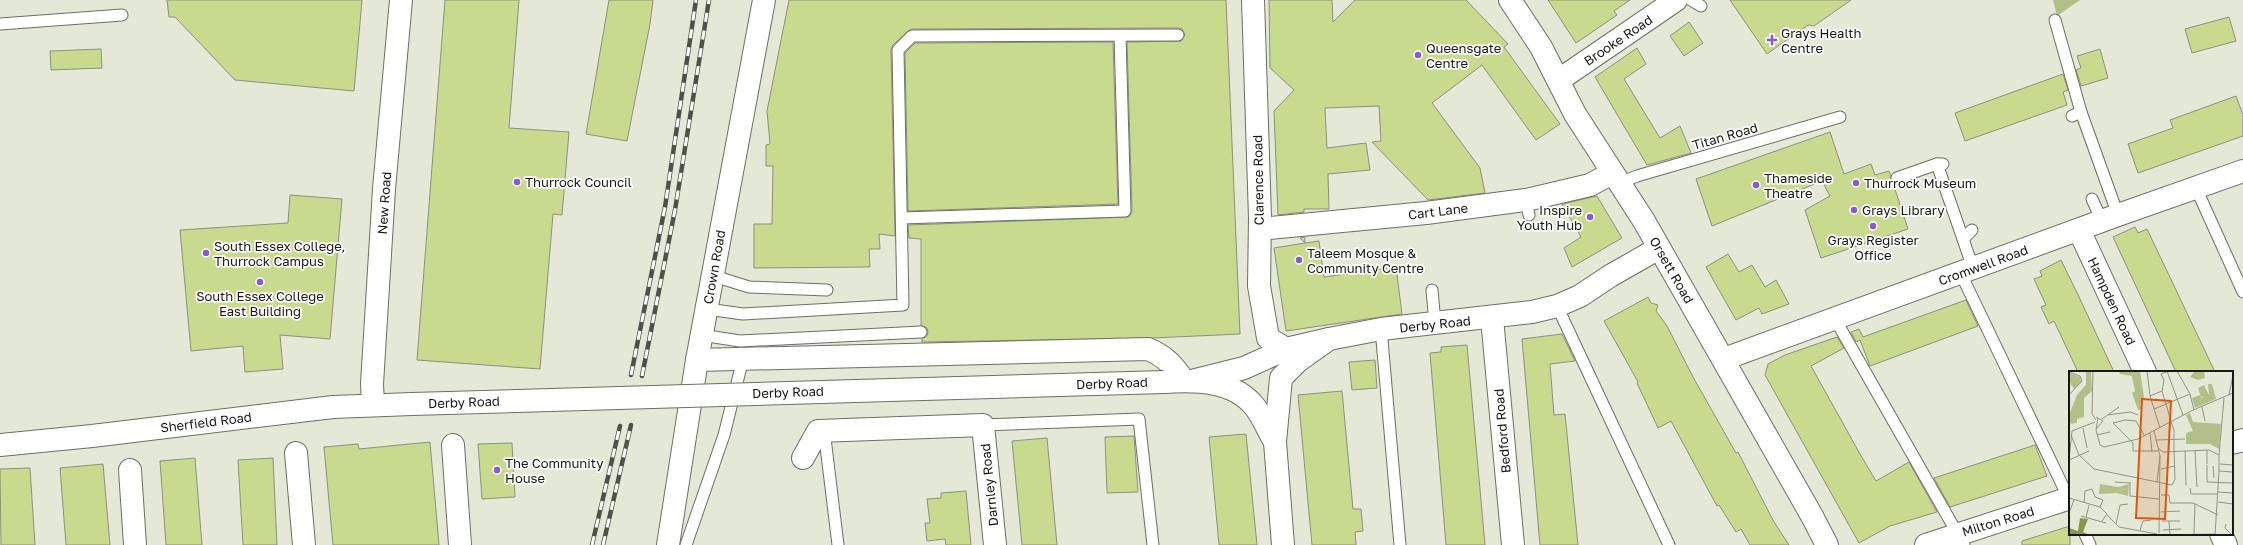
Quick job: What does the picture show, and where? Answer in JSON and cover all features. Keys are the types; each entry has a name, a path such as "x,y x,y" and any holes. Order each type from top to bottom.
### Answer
{"street":[{"name":"New Road","path":"373,405 372,384 384,189 401,0"},
{"name":"Crown Road","path":"674,543 697,360 714,276 739,128 764,0"},
{"name":"Clarence Road","path":"1253,0 1260,229 1259,286 1268,338 1286,349"},
{"name":"Orsett Road","path":"1510,0 1541,47 1575,114 1659,248 1724,359 1827,545"},
{"name":"Brooke Road","path":"1559,80 1676,0"},
{"name":"Cromwell Road","path":"1724,359 2243,171"},
{"name":"Cart Lane","path":"1260,229 1426,213 1528,208 1590,185 1616,178"},
{"name":"Hampden Road","path":"2079,230 2145,371"},
{"name":"Derby Road","path":"1180,381 1244,368 1286,349 1329,339 1381,329 1492,318 1532,312 1557,306 1580,296 1610,276 1659,248"},
{"name":"Bedford Road","path":"1492,318 1513,545"},
{"path":"1284,545 1274,442 1281,378 1298,360 1329,339"},
{"path":"697,360 1148,349 1159,354 1174,365 1180,381"},
{"name":"Derby Road","path":"412,404 1180,381 1227,386 1244,395 1256,407 1274,442"},
{"name":"Sherfield Road","path":"0,445 92,436 325,408 412,404"},
{"path":"803,458 818,431 908,433 983,425"},
{"name":"Darnley Road","path":"983,425 995,545"},
{"path":"2233,443 2243,440"},
{"path":"453,445 460,545"},
{"path":"296,454 304,545"},
{"path":"130,470 135,545"},
{"name":"Milton Road","path":"1926,545 1961,539 2069,499"},
{"path":"2221,535 2226,545"}],"lane":[{"path":"739,128 734,108 754,0"},
{"path":"1691,0 1701,6"},
{"path":"0,24 122,15"},
{"path":"2055,20 2077,114 2110,218"},
{"path":"707,309 743,314 903,305 898,50 912,36 1120,36 1178,34"},
{"path":"902,218 1125,211 1120,36"},
{"name":"Titan Road","path":"1616,178 1637,176 1840,117"},
{"path":"1897,178 1940,164 1962,239 1967,271 2069,497"},
{"path":"2196,188 2243,292"},
{"path":"2092,199 2110,218"},
{"path":"1962,239 1972,230"},
{"path":"714,276 749,287 827,290"},
{"path":"1432,290 1435,323"},
{"path":"1557,306 1669,545"},
{"path":"1835,319 1961,539"},
{"path":"1381,329 1400,545"},
{"path":"702,335 740,341 921,332"},
{"path":"674,543 724,435 742,359"},
{"path":"983,425 1139,419 1153,545"},
{"path":"824,430 838,545"},
{"path":"2085,535 2090,545"}],"green space":[{"path":"2053,0 2080,0 2057,16"}],"building":[{"path":"167,0 362,0 354,91 235,80 175,17 169,17"},
{"name":"Thurrock Council","path":"445,0 519,0 509,128 569,132 562,215 553,214 540,369 417,360"},
{"path":"609,0 653,0 650,24 627,141 586,134"},
{"path":"789,0 1226,0 1240,334 1153,338 922,342 922,339 927,336 928,332 927,328 921,325 921,239 909,238 908,225 1129,217 1132,211 1127,42 1181,41 1185,35 1182,29 1178,28 912,29 908,31 893,45 891,50 895,236 879,234 880,249 869,249 870,267 754,268 754,224 772,224 773,166 766,166 766,145 770,144 767,111"},
{"path":"1269,0 1332,0 1333,22 1355,0 1466,0 1508,44 1504,47 1560,124 1536,140 1482,65 1432,103 1480,168 1485,193 1428,200 1372,142 1381,141 1379,106 1325,108 1327,148 1366,143 1370,170 1328,174 1329,209 1304,209 1304,212 1278,215 1274,111 1294,90 1270,68"},
{"path":"1548,0 1630,0 1614,11 1617,15 1576,43"},
{"name":"Grays Health Centre","path":"1730,0 1851,0 1814,26 1808,25 1767,54"},
{"path":"2229,17 2236,41 2192,53 2185,29"},
{"path":"1689,22 1703,43 1684,56 1670,36"},
{"path":"1113,42 1118,204 908,211 905,53 915,43"},
{"path":"1637,48 1646,64 1624,79 1660,138 1680,126 1691,153 1647,165 1595,77"},
{"path":"101,49 102,68 51,70 50,51"},
{"path":"2100,49 2108,78 2081,86 2076,70 2081,68 2077,56"},
{"path":"2063,74 2068,90 2063,92 2067,105 1965,141 1955,113"},
{"path":"2236,96 2243,115 2243,136 2138,173 2128,144 2173,128 2170,120"},
{"path":"1830,132 1844,174 1871,164 1875,175 1889,171 1908,229 1821,258 1805,210 1830,196 1822,181 1712,226 1696,179"},
{"name":"South Essex College East Building","path":"290,195 342,199 330,339 280,335 283,369 245,372 243,346 191,351 180,230 288,223"},
{"name":"Inspire Youth Hub","path":"1597,196 1622,238 1572,267 1564,248 1581,237 1562,204"},
{"path":"2135,227 2138,233 2147,229 2215,371 2176,371 2113,237"},
{"path":"1305,237 1305,243 1300,238"},
{"path":"1319,241 1324,277 1396,267 1402,314 1286,331 1274,248"},
{"path":"1728,254 1739,272 1752,265 1765,287 1776,280 1789,304 1762,314 1759,308 1736,320 1706,267"},
{"path":"2061,260 2114,371 2078,371 2054,321 2049,324 2041,307 2046,305 2034,279 2042,276 2040,271"},
{"path":"1648,297 1651,303 1658,305 1656,311 1667,326 1693,377 1736,453 1738,452 1774,522 1789,545 1750,545 1741,529 1736,532 1719,505 1717,506 1671,421 1658,428 1637,383 1638,382 1604,321"},
{"path":"1966,300 1978,326 1870,366 1860,340 1856,342 1851,332 1859,329 1863,337"},
{"path":"1562,334 1575,361 1550,364 1554,415 1565,414 1578,545 1540,545 1522,339"},
{"path":"1837,337 1844,348 1811,366 1860,454 1876,481 1909,462 1937,512 1890,526 1859,543 1765,375 1768,364 1785,355"},
{"path":"1467,345 1485,545 1446,545 1430,353 1441,352 1441,347"},
{"path":"1375,360 1377,388 1352,390 1349,362"},
{"path":"1342,391 1353,509 1361,509 1363,531 1355,532 1356,545 1312,545 1298,395"},
{"path":"1246,434 1257,545 1219,545 1209,437"},
{"path":"1134,436 1138,492 1107,493 1105,437"},
{"path":"1047,438 1057,545 1022,545 1012,441"},
{"path":"430,442 439,545 333,545 324,447 358,444 359,449"},
{"name":"The Community House","path":"512,443 515,497 482,499 478,444"},
{"path":"2035,445 2047,476 1950,507 1934,478"},
{"path":"195,458 202,545 166,545 160,461"},
{"path":"273,458 277,545 243,545 238,460"},
{"path":"103,464 110,545 66,545 60,468"},
{"path":"30,468 35,545 1,545 0,469"},
{"path":"966,491 971,545 946,545 945,539 927,541 925,523 930,523 927,499 941,498 941,493"},
{"path":"2069,526 2070,545 2022,545 2022,541"}],"railway":[{"path":"631,375 665,207 696,0"},
{"path":"642,376 675,210 709,0"},
{"path":"603,545 631,425"},
{"path":"592,545 620,426"}],"place":[{"name":"Grays Health Centre","path":"1772,40"},
{"name":"Queensgate Centre","path":"1418,55"},
{"name":"Thurrock Council","path":"517,182"},
{"name":"Thurrock Museum","path":"1856,183"},
{"name":"Thameside Theatre","path":"1756,185"},
{"name":"Grays Library","path":"1854,210"},
{"name":"Inspire Youth Hub","path":"1590,217"},
{"name":"Grays Register Office","path":"1873,226"},
{"name":"South Essex College, Thurrock Campus","path":"206,253"},
{"name":"Taleem Mosque & Community Centre","path":"1299,260"},
{"name":"South Essex College East Building","path":"260,282"},
{"name":"The Community House","path":"497,470"}]}
